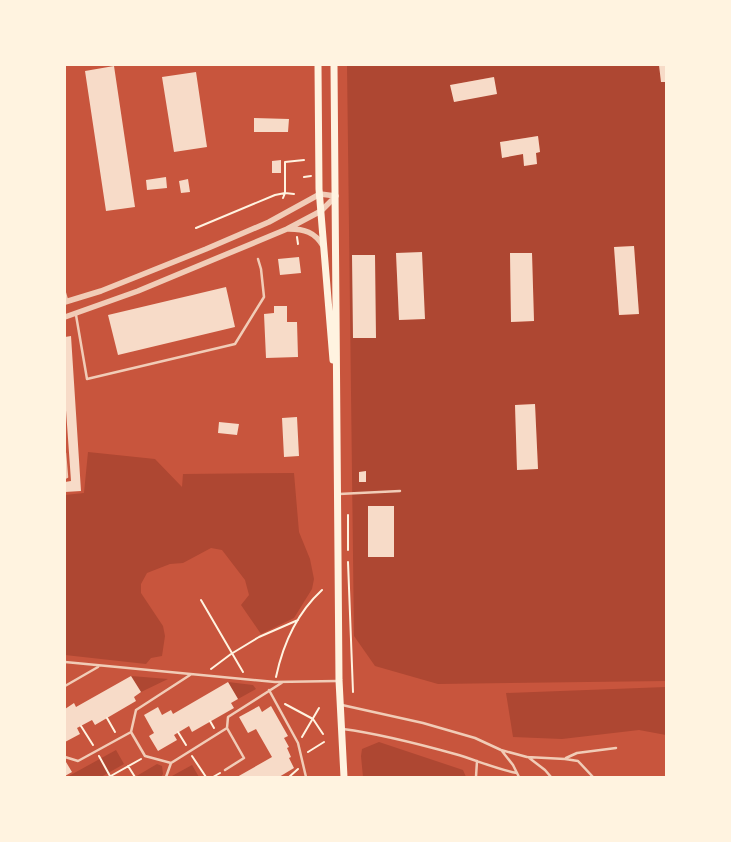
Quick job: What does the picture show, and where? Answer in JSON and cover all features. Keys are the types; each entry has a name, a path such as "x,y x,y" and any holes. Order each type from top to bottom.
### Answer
{"main road":[{"path":"318,65 320,194 336,390"},
{"path":"334,65 339,680 344,777"}],"street":[{"path":"66,302 101,291 206,249 269,222 320,194 336,196"},
{"path":"65,317 154,285 287,230 321,211 336,196"},
{"path":"287,230 301,230 311,233 320,241 324,249"}],"lane":[{"path":"76,314 87,380 235,344 264,296 258,259"},
{"path":"65,293 66,302"},
{"path":"65,453 67,478 65,478"},
{"path":"338,494 400,491"},
{"path":"65,662 275,682 339,680"},
{"path":"65,686 99,666"},
{"path":"171,763 145,756 131,732 136,710 191,675"},
{"path":"225,770 244,758 227,728 228,717 284,682"},
{"path":"269,690 298,743 306,777"},
{"path":"340,705 423,723 475,738 501,750 528,757 564,758 578,761 593,777"},
{"path":"166,777 171,763 227,728"},
{"path":"342,729 368,732 477,761 500,770 517,773"},
{"path":"65,757 78,761 131,732"},
{"path":"564,758 577,753 616,748"},
{"path":"501,750 514,765 519,777"},
{"path":"528,757 551,777"},
{"path":"476,777 477,761"}],"path":[{"path":"283,198 285,193 285,162 304,160"},
{"path":"304,177 313,176"},
{"path":"196,228 275,195 294,194"},
{"path":"297,237 298,244"},
{"path":"348,515 347,553 353,692"},
{"path":"275,682 279,660 298,620 310,601 322,590"},
{"path":"201,600 231,654 247,678"},
{"path":"208,671 231,654 259,638 298,620"},
{"path":"274,698 313,719 323,734"},
{"path":"298,743 319,708"},
{"path":"107,718 119,739"},
{"path":"81,726 110,777 145,756"},
{"path":"301,756 324,742"},
{"path":"289,777 303,763"},
{"path":"128,766 135,777"}],"shaded area":[{"path":"347,65 659,65 661,82 666,82 666,681 438,684 375,666 354,636","holes":["493,77 497,93 454,102 451,85","538,136 540,151 536,153 537,164 525,166 523,154 503,157 500,142","634,246 639,314 619,315 614,247","532,253 534,321 511,322 510,254","396,254 425,319 399,320","353,255 375,255 375,338 353,338","535,404 538,469 517,470 515,405","368,506 394,506 394,557 368,556"]},
{"path":"88,452 155,459 182,487 183,474 294,473 299,532 310,559 314,579 312,589 294,618 261,634 241,605 249,595 245,580 222,550 211,548 183,563 170,564 147,573 141,584 141,593 163,626 165,636 162,656 151,658 146,664 65,655 65,495 84,493"},
{"path":"131,676 168,679 141,692"},
{"path":"228,682 253,685 256,689 238,699"},
{"path":"666,687 666,735 639,730 562,739 513,737 506,693"},
{"path":"379,742 463,770 466,777 363,777 362,749"},
{"path":"116,750 124,764 101,777 67,777"},
{"path":"157,764 162,766 163,774 161,777 135,777"},
{"path":"192,765 199,777 172,777 172,776"}],"building":[{"path":"659,65 666,65 666,82 661,82"},
{"path":"114,66 135,207 106,211 85,71"},
{"path":"196,72 207,147 174,152 162,77"},
{"path":"494,77 497,94 454,102 450,85"},
{"path":"254,118 289,119 288,132 254,132"},
{"path":"538,136 540,152 536,153 537,164 524,166 523,154 502,158 500,142"},
{"path":"281,160 281,173 272,173 272,161"},
{"path":"166,177 167,188 147,190 146,180"},
{"path":"188,179 190,192 181,193 179,181"},
{"path":"634,246 639,314 619,315 614,247"},
{"path":"422,252 425,319 399,320 396,253"},
{"path":"510,253 532,253 534,321 511,322"},
{"path":"352,255 375,255 376,338 353,338"},
{"path":"299,257 301,273 280,275 278,259"},
{"path":"226,287 235,327 118,355 108,315"},
{"path":"274,306 287,306 287,322 297,322 298,357 266,358 264,314 274,313"},
{"path":"71,336 81,491 65,492 65,482 71,481 65,396 65,337"},
{"path":"535,404 538,469 517,470 515,405"},
{"path":"297,417 299,456 284,457 282,418"},
{"path":"219,422 239,424 237,435 218,433"},
{"path":"366,471 366,482 359,482 359,472"},
{"path":"368,506 394,506 394,557 368,557"},
{"path":"131,676 141,692 134,697 136,701 95,725 92,720 77,728 80,734 65,742 65,709 74,703 76,707"},
{"path":"228,682 238,699 231,703 234,708 192,732 189,726 174,735 177,740 158,751 149,736 154,733 144,715 158,707 162,715 171,710 173,714"},
{"path":"259,706 262,712 271,706 288,736 284,738 289,747 287,748 291,757 289,758 294,768 279,777 237,777 272,757 256,729 248,733 239,717"},
{"path":"65,763 72,772 65,776"}]}
